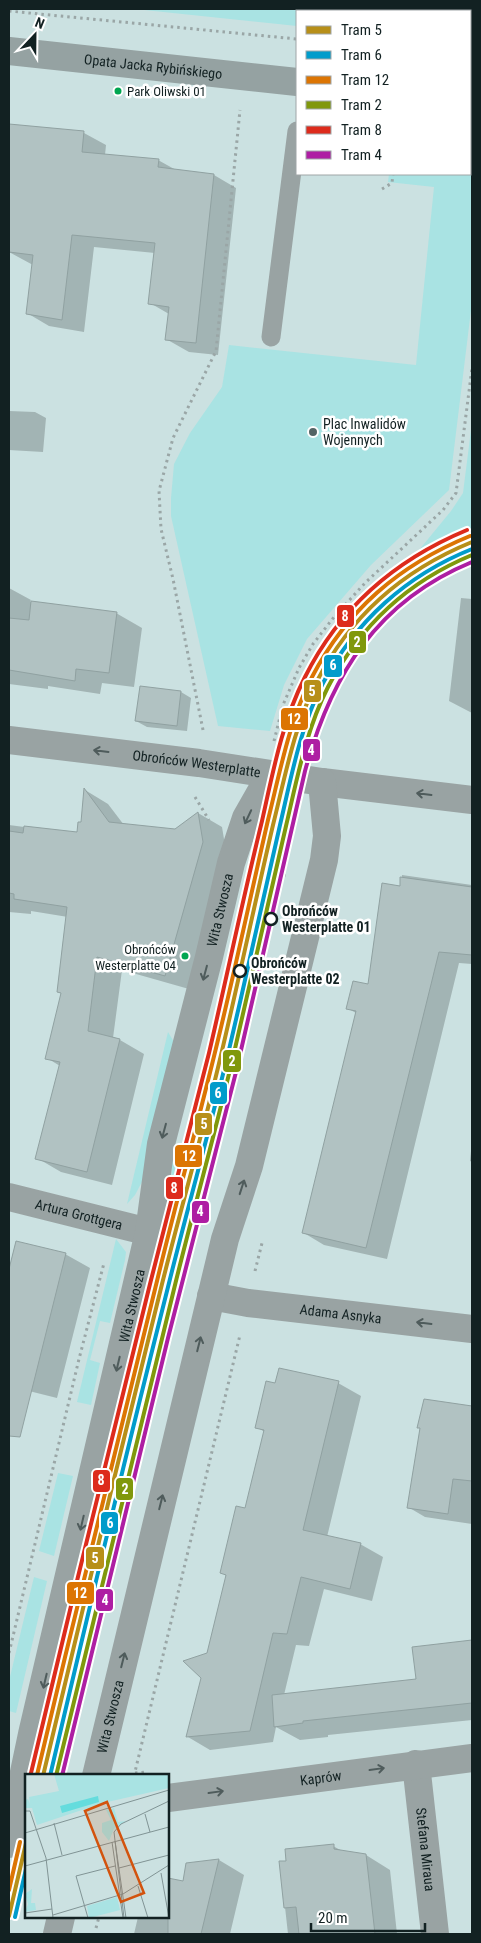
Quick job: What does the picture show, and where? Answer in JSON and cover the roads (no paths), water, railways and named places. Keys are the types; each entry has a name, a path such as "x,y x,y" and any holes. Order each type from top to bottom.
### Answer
{"main road":[{"name":"Opata Jacka Rybińskiego","path":"9,52 296,82"}],"street":[{"name":"Obrońców Westerplatte","path":"9,740 199,763 322,782 472,800"},
{"name":"Wita Stwosza","path":"9,1844 149,1232 160,1144 209,957 231,863 246,818 271,774"},
{"name":"Wita Stwosza","path":"96,1774 225,1239 249,1166 324,860 327,836 322,782"},
{"name":"Artura Grottgera","path":"9,1197 149,1232"},
{"name":"Adama Asnyka","path":"211,1296 248,1303 472,1329"},
{"name":"Kaprów","path":"169,1798 472,1758"},
{"name":"Stefana Miraua","path":"416,1764 435,1934"},
{"path":"57,1934 62,1918"}],"lane":[{"path":"271,336 296,139"}],"tram line":[{"name":"8","path":"31,1773 157,1255 209,1053 284,729 297,694 319,652 353,608 372,588 393,571 441,542 467,530"},
{"name":"12","path":"37,1774 126,1404 217,1044 281,765 297,711 312,677 326,653 341,631 359,611 378,592 420,561 470,536"},
{"name":"5","path":"43,1774 169,1255 214,1084 286,771 302,717 316,683 330,659 362,616 401,581 423,566 472,542"},
{"name":"6","path":"50,1774 175,1258 228,1054 292,771 308,718 314,701 335,662 350,640 367,621 385,603 426,572 472,549"},
{"name":"2","path":"56,1774 182,1256 227,1082 298,773 308,737 328,687 355,644 371,625 407,592 427,578 472,555"},
{"name":"4","path":"62,1774 168,1338 236,1072 305,771 316,736 329,703 344,673 363,645 384,620 409,598 439,578 472,562"},
{"name":"12","path":"9,1890 20,1842"},
{"name":"5","path":"9,1916 25,1847"},
{"name":"6","path":"15,1917 25,1873"}],"place":[{"name":"Park Oliwski 01","path":"118,91"},
{"name":"Plac Inwalidów Wojennych","path":"313,432"},
{"name":"Obrońców Westerplatte 01","path":"271,919"},
{"name":"Obrońców Westerplatte 04","path":"185,956"},
{"name":"Obrońców Westerplatte 02","path":"240,971"}]}
